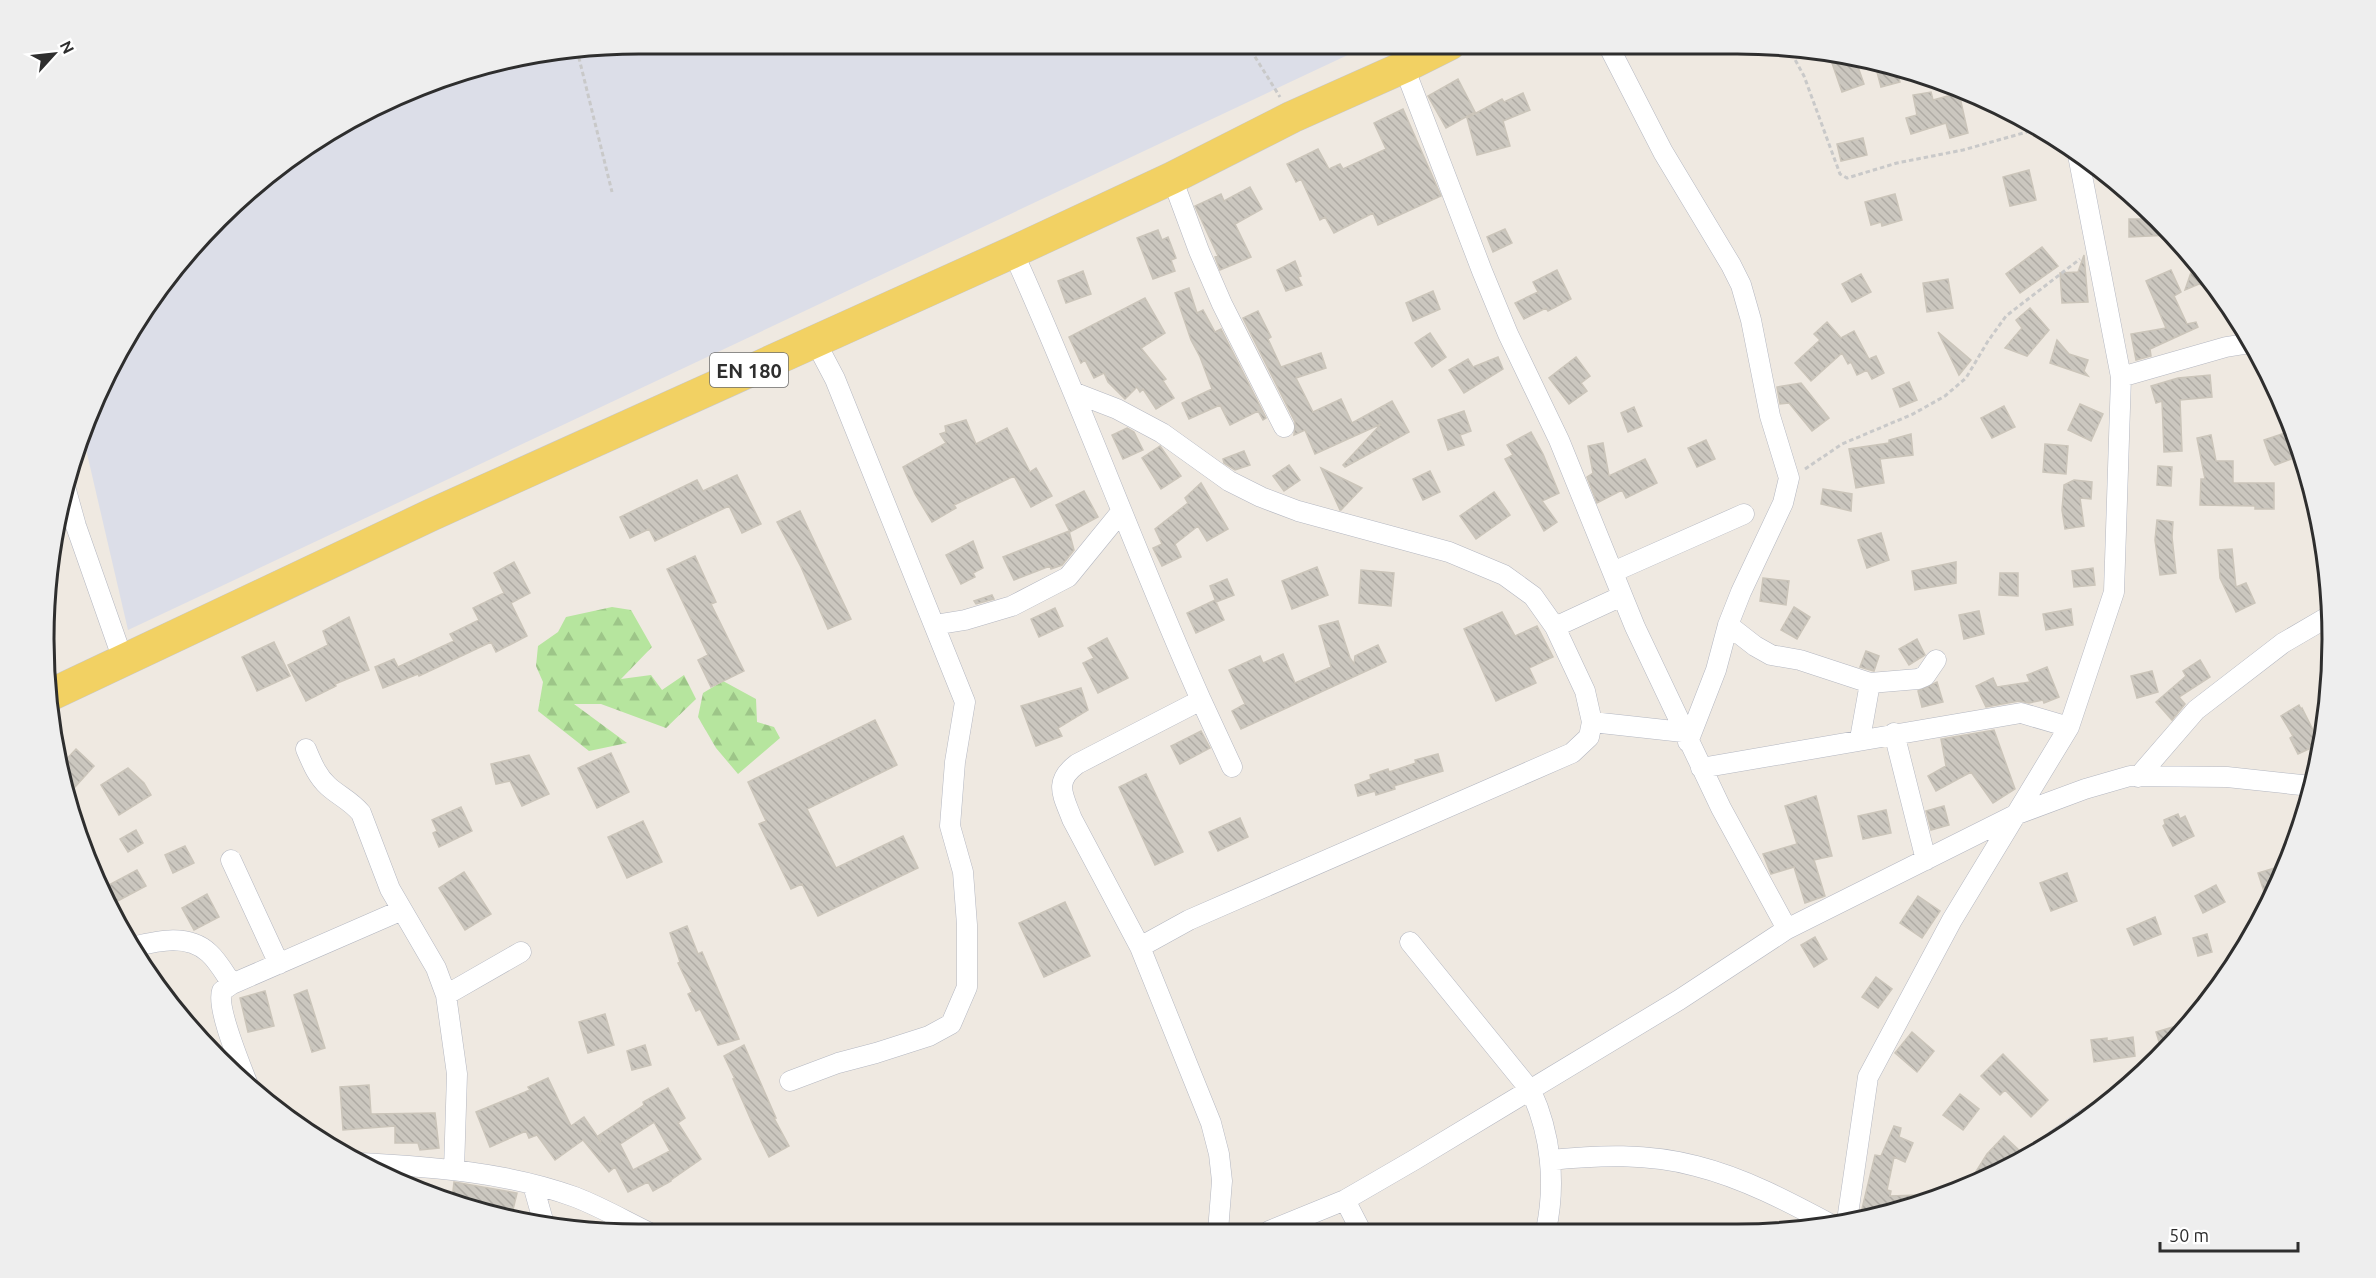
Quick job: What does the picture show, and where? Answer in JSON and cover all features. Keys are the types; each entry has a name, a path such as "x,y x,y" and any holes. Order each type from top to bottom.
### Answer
{"main road":[{"name":"EN 180","path":"57,692 442,510 1172,178 1292,117 1430,54"}],"street":[{"path":"1613,54 1663,152 1741,285 1751,320 1770,416 1789,478 1783,503 1741,592 1728,625 1716,670 1686,737"},
{"path":"1404,67 1508,334 1559,440 1651,665 1744,854 1787,929"},
{"path":"1849,1213 1868,1077 1952,920 2069,727 2114,592 2121,377 2096,235 2081,166"},
{"path":"1172,178 1198,251 1284,427"},
{"path":"1012,252 1045,324 1121,512 1201,700 1232,767"},
{"path":"790,1081 838,1063 929,1036 951,1024 967,987 967,925 963,872 950,826 955,762 965,702 835,379 815,341"},
{"path":"2121,377 2242,344"},
{"path":"1072,392 1118,409 1153,429 1228,481 1261,497 1298,511 1449,552 1504,576 1533,596 1555,627 1585,691 1592,722 1589,737 1572,753 1189,920 1140,947"},
{"path":"70,504 123,660"},
{"path":"934,625 965,620 1012,606 1068,577 1121,512"},
{"path":"1613,572 1744,514"},
{"path":"1555,627 1622,596"},
{"path":"2138,777 2196,710 2283,643 2322,621"},
{"path":"1728,625 1755,646 1772,655 1800,660 1870,683 1918,679 1925,676 1935,660"},
{"path":"1860,739 1870,683"},
{"path":"1201,700 1077,764 1066,772 1062,784 1072,819 1140,947 1211,1123 1219,1154 1222,1181 1219,1224"},
{"path":"1701,768 2021,713 2069,727"},
{"path":"1592,722 1686,737"},
{"path":"1894,734 1926,860"},
{"path":"306,749 321,779 361,813 382,872 436,968 446,995 457,1074 454,1170"},
{"path":"1286,1224 1345,1200 1532,1091 1679,1000 1787,929 2015,815 2130,776 2227,777 2303,785"},
{"path":"231,860 279,964"},
{"path":"242,1069 229,1033 221,1002 222,991 232,984 402,910"},
{"path":"140,945 159,940 177,940 201,947 211,954 232,984"},
{"path":"1410,942 1532,1091 1541,1113 1548,1141 1550,1202 1547,1224"},
{"path":"446,995 521,952"},
{"path":"1550,1161 1611,1155 1654,1158 1697,1166 1748,1185 1820,1218"},
{"path":"381,1165 454,1170 533,1185 595,1205 632,1224"},
{"path":"533,1185 542,1216"},
{"path":"1345,1200 1357,1224"}],"path":[{"path":"1253,54 1292,117"},
{"path":"579,57 612,192"},
{"path":"1793,57 1804,76 1840,174 1847,178 1897,163 1963,150 2029,131"},
{"path":"1789,478 1842,444 1913,414 1946,396 1966,378 2006,316 2081,258 2096,235"}],"shaded area":[{"path":"1350,54 128,630 86,449 114,380 132,346 175,283 225,225 283,175 346,132 380,114 451,85 488,74 525,65 601,55"}],"green space":[{"path":"612,607 631,610 652,647 621,679 651,675 662,690 684,675 696,699 666,728 601,704 574,704 627,743 589,751 538,711 543,682 536,666 538,646 558,632 566,617"},
{"path":"723,681 756,699 757,722 774,727 780,738 738,774 716,748 698,717 703,693"}],"building":[{"path":"1832,63 1858,67 1864,84 1842,92"},
{"path":"1877,72 1899,77 1900,82 1881,87"},
{"path":"1458,79 1475,112 1446,128 1428,96"},
{"path":"1931,92 1933,100 1951,95 1960,99 1968,133 1950,138 1946,123 1911,134 1906,118 1917,115 1913,95"},
{"path":"1523,93 1530,110 1503,121 1510,146 1477,155 1467,118 1502,99 1504,102"},
{"path":"1403,109 1441,196 1378,225 1373,213 1334,233 1325,217 1320,220 1301,179 1296,182 1287,164 1318,149 1329,169 1340,164 1343,169 1386,149 1374,123"},
{"path":"1863,138 1867,155 1841,161 1837,144"},
{"path":"2029,170 2036,200 2010,206 2003,177"},
{"path":"1250,187 1262,209 1235,224 1251,257 1220,270 1215,257 1218,256 1195,206 1221,194 1224,201"},
{"path":"1895,194 1902,220 1882,226 1881,222 1871,225 1865,202"},
{"path":"2129,219 2145,219 2161,235 2129,237"},
{"path":"1505,229 1512,243 1493,252 1487,237"},
{"path":"1158,230 1162,240 1168,237 1176,258 1171,260 1175,271 1153,279 1137,238"},
{"path":"2042,247 2058,266 2020,293 2006,274"},
{"path":"2084,255 2088,302 2062,303 2060,273 2078,272"},
{"path":"1295,261 1302,285 1286,291 1277,270"},
{"path":"1557,270 1571,299 1548,311 1546,308 1524,319 1515,303 1538,292 1533,282"},
{"path":"2171,270 2181,292 2174,296 2187,324 2196,322 2198,327 2150,349 2151,356 2136,360 2131,334 2166,328 2146,281"},
{"path":"1083,271 1091,294 1066,303 1058,281"},
{"path":"2192,271 2203,285 2199,284 2185,290"},
{"path":"1861,274 1871,292 1852,302 1842,284"},
{"path":"1948,279 1953,308 1927,312 1923,283"},
{"path":"1189,288 1197,313 1203,310 1215,332 1221,329 1266,418 1263,420 1258,411 1230,425 1220,405 1189,419 1182,403 1212,389 1191,340 1175,293"},
{"path":"1433,291 1440,309 1413,321 1406,303"},
{"path":"1145,298 1165,333 1141,348 1166,379 1163,381 1174,398 1156,409 1143,389 1140,392 1137,387 1125,399 1108,382 1104,373 1094,378 1085,360 1081,363 1069,337"},
{"path":"2030,308 2049,330 2027,356 2005,348 2022,328 2016,320"},
{"path":"1258,311 1271,337 1268,339 1281,367 1321,353 1326,368 1296,378 1313,412 1341,399 1352,423 1392,401 1409,432 1345,467 1343,465 1381,424 1315,454 1305,430 1294,435 1295,422 1243,318"},
{"path":"1827,322 1841,338 1854,331 1869,359 1876,356 1884,373 1872,379 1867,370 1857,375 1851,362 1848,364 1842,353 1811,381 1795,363 1820,340 1814,334"},
{"path":"1938,332 1971,360 1959,375"},
{"path":"1430,333 1446,357 1432,367 1415,343"},
{"path":"2057,340 2069,354 2088,360 2084,371 2088,376 2050,363"},
{"path":"1498,357 1503,369 1464,393 1449,370 1468,359 1473,367"},
{"path":"1576,357 1590,376 1581,383 1587,391 1569,404 1549,378"},
{"path":"2210,375 2212,397 2180,400 2182,451 2164,452 2162,401 2156,403 2151,386 2178,378"},
{"path":"1909,382 1917,400 1900,407 1893,389"},
{"path":"1801,383 1829,418 1812,431 1789,403 1780,404 1777,387"},
{"path":"2080,404 2103,414 2091,441 2068,430"},
{"path":"2004,406 2015,427 1992,438 1981,418"},
{"path":"1634,407 1642,426 1628,432 1621,413"},
{"path":"1464,411 1471,431 1460,435 1464,445 1448,450 1438,420"},
{"path":"966,420 976,444 1007,428 1030,472 1036,468 1052,496 1031,507 1014,476 954,505 956,508 932,522 915,494 903,467 946,443 940,434 946,432 945,426"},
{"path":"1127,428 1134,432 1143,450 1123,459 1112,435"},
{"path":"1531,432 1559,493 1542,501 1557,522 1544,531 1505,459 1513,455 1507,445"},
{"path":"2284,433 2293,458 2275,465 2264,440"},
{"path":"1911,434 1913,455 1880,459 1884,483 1856,488 1849,449 1889,443 1889,440"},
{"path":"2211,435 2216,461 2233,461 2233,483 2274,483 2274,509 2255,509 2255,506 2200,505 2201,479 2205,479 2197,438"},
{"path":"1706,440 1715,459 1697,467 1688,448"},
{"path":"1603,443 1609,476 1645,459 1657,483 1626,498 1622,490 1597,503 1587,477 1593,473 1588,446"},
{"path":"2045,444 2068,446 2066,474 2043,472"},
{"path":"1160,446 1181,476 1161,489 1142,458"},
{"path":"1244,451 1250,465 1235,470 1224,463 1223,459"},
{"path":"1289,465 1300,480 1284,491 1273,476"},
{"path":"2158,466 2172,467 2171,486 2157,485"},
{"path":"1321,468 1362,488 1341,510 1340,510"},
{"path":"1430,471 1440,492 1423,500 1413,479"},
{"path":"737,475 761,524 742,533 729,506 655,541 649,529 630,538 620,517 697,480 703,491"},
{"path":"2074,480 2092,482 2091,499 2080,498 2084,526 2065,529 2062,510 2064,485"},
{"path":"1201,483 1228,529 1207,541 1198,526 1175,544 1181,557 1162,566 1153,548 1162,544 1155,529 1188,503 1185,498"},
{"path":"1823,489 1852,494 1851,511 1821,504"},
{"path":"1084,491 1098,517 1070,532 1056,505"},
{"path":"1494,492 1510,515 1476,539 1460,516"},
{"path":"800,511 851,619 828,629 801,567 777,522"},
{"path":"2157,520 2173,522 2172,537 2176,573 2160,575 2155,540"},
{"path":"1069,531 1074,550 1062,565 1051,569 1050,566 1014,580 1003,557"},
{"path":"1881,533 1889,560 1867,568 1858,540"},
{"path":"973,541 983,568 973,573 975,577 961,584 946,555"},
{"path":"2232,549 2236,587 2246,583 2255,603 2236,612 2220,578 2218,550"},
{"path":"695,556 716,602 711,604 744,671 711,687 698,660 708,655 667,569"},
{"path":"514,562 530,593 511,603 527,636 496,652 491,642 419,676 418,674 383,688 375,667 394,659 398,667 454,641 450,634 479,620 473,608 504,593 494,573"},
{"path":"1956,562 1956,583 1915,590 1912,571"},
{"path":"1317,567 1328,595 1292,609 1282,581"},
{"path":"2093,568 2095,585 2074,587 2072,571"},
{"path":"1361,570 1394,573 1391,606 1359,603"},
{"path":"2000,573 2018,573 2018,596 1999,595"},
{"path":"1763,578 1789,581 1786,605 1760,601"},
{"path":"1227,579 1234,595 1216,602 1210,586"},
{"path":"992,595 994,599 976,604 974,601"},
{"path":"1215,600 1224,620 1196,633 1187,613"},
{"path":"1794,607 1810,617 1797,639 1781,630"},
{"path":"1055,608 1063,626 1039,637 1031,619"},
{"path":"2071,609 2073,625 2046,630 2043,614"},
{"path":"1979,611 1984,634 1964,639 1959,615"},
{"path":"1502,612 1515,636 1537,626 1553,657 1529,668 1536,683 1496,701 1464,629"},
{"path":"349,617 369,670 335,684 336,686 306,701 288,665 328,645 323,631"},
{"path":"1338,621 1354,664 1355,656 1378,645 1386,662 1241,729 1232,711 1245,704 1229,670 1260,656 1263,663 1283,654 1295,683 1331,667 1319,626"},
{"path":"1107,638 1128,678 1098,693 1083,663 1094,658 1088,648"},
{"path":"1917,639 1925,655 1909,665 1899,649"},
{"path":"274,642 290,676 257,691 242,657"},
{"path":"1866,651 1879,656 1874,671 1860,667"},
{"path":"2200,660 2210,677 2179,697 2185,704 2172,720 2156,702 2186,676 2183,671"},
{"path":"2047,667 2059,697 2044,703 2043,700 2029,703 2019,701 1986,707 1976,686 1993,678 1997,687 2030,682 2027,675"},
{"path":"2152,671 2158,692 2137,698 2131,676"},
{"path":"1937,682 1943,702 1922,707 1918,691"},
{"path":"1081,688 1088,710 1058,728 1062,736 1036,746 1021,706"},
{"path":"2299,705 2302,708 2314,732 2312,748 2298,754 2290,738 2293,736 2281,716"},
{"path":"875,720 897,765 807,809 836,868 903,836 918,868 818,916 802,884 791,889 759,824 766,821 748,782"},
{"path":"1994,730 2015,789 1993,803 1971,772 1936,791 1928,776 1946,766 1941,739"},
{"path":"1201,731 1210,748 1180,764 1171,746"},
{"path":"76,749 94,766 75,787 72,783 66,759"},
{"path":"611,753 629,792 597,808 578,768"},
{"path":"1438,754 1443,771 1394,786 1395,789 1376,795 1375,791 1358,796 1355,785 1371,779 1370,775 1388,769 1389,772 1416,763 1415,760"},
{"path":"529,755 549,794 522,806 510,781 496,784 491,764"},
{"path":"128,768 144,783 151,795 119,815 101,785"},
{"path":"1146,774 1183,852 1155,865 1119,787"},
{"path":"1816,796 1832,856 1814,860 1825,896 1805,903 1794,867 1771,874 1763,854 1797,844 1785,806"},
{"path":"1944,806 1949,825 1931,830 1926,811"},
{"path":"461,807 472,831 439,847 433,833 437,831 432,820"},
{"path":"1886,810 1891,833 1863,839 1858,816"},
{"path":"2178,814 2180,819 2185,816 2194,836 2173,846 2163,826 2164,820"},
{"path":"1240,818 1248,837 1218,851 1209,832"},
{"path":"643,821 662,862 627,878 608,837"},
{"path":"136,830 143,843 128,852 120,839"},
{"path":"185,846 194,863 173,873 165,855"},
{"path":"2275,868 2264,893 2258,873"},
{"path":"137,870 146,886 116,902 108,885"},
{"path":"464,872 491,914 465,930 439,888"},
{"path":"2067,873 2077,901 2051,911 2040,883"},
{"path":"2216,885 2225,902 2203,913 2195,896"},
{"path":"207,894 219,917 194,930 182,908"},
{"path":"1918,896 1940,911 1922,938 1900,923"},
{"path":"1065,902 1090,956 1044,977 1019,923"},
{"path":"2155,917 2161,934 2134,945 2127,929"},
{"path":"687,926 698,954 702,952 739,1039 718,1045 700,1009 696,1011 688,994 692,992 678,963 680,962 670,933"},
{"path":"2207,934 2212,952 2198,956 2193,938"},
{"path":"1815,937 1827,959 1814,967 1801,945"},
{"path":"1876,977 1892,989 1878,1008 1862,997"},
{"path":"307,990 325,1048 312,1052 294,995"},
{"path":"265,991 274,1026 248,1032 240,998"},
{"path":"605,1014 614,1045 588,1053 579,1022"},
{"path":"2176,1026 2160,1044 2156,1032"},
{"path":"1912,1032 1934,1051 1917,1072 1895,1053"},
{"path":"2133,1037 2135,1056 2094,1062 2091,1040 2107,1038 2107,1041"},
{"path":"645,1045 651,1065 632,1070 627,1051"},
{"path":"744,1045 776,1118 774,1118 789,1146 769,1157 724,1056"},
{"path":"2003,1054 2048,1100 2031,1117 2005,1090 2000,1095 1981,1076"},
{"path":"548,1078 571,1126 584,1117 601,1142 598,1136 644,1105 643,1102 668,1088 685,1118 678,1123 701,1159 653,1191 648,1182 628,1192 615,1167 609,1172 583,1140 555,1160 537,1135 529,1138 526,1131 490,1147 476,1112 530,1090 528,1087","holes":["654,1122 670,1151 633,1170 620,1144"]},
{"path":"369,1085 371,1114 435,1113 439,1148 420,1150 418,1143 395,1143 395,1126 343,1130 340,1087"},
{"path":"1960,1094 1979,1109 1963,1130 1943,1115"},
{"path":"1894,1126 1901,1128 1899,1137 1913,1143 1905,1162 1894,1157 1887,1190 1891,1191 1890,1196 1918,1195 1862,1210 1875,1155 1881,1156"},
{"path":"2004,1136 2020,1151 1975,1173 1987,1154"},
{"path":"454,1182 517,1193 513,1210 453,1194"}]}
